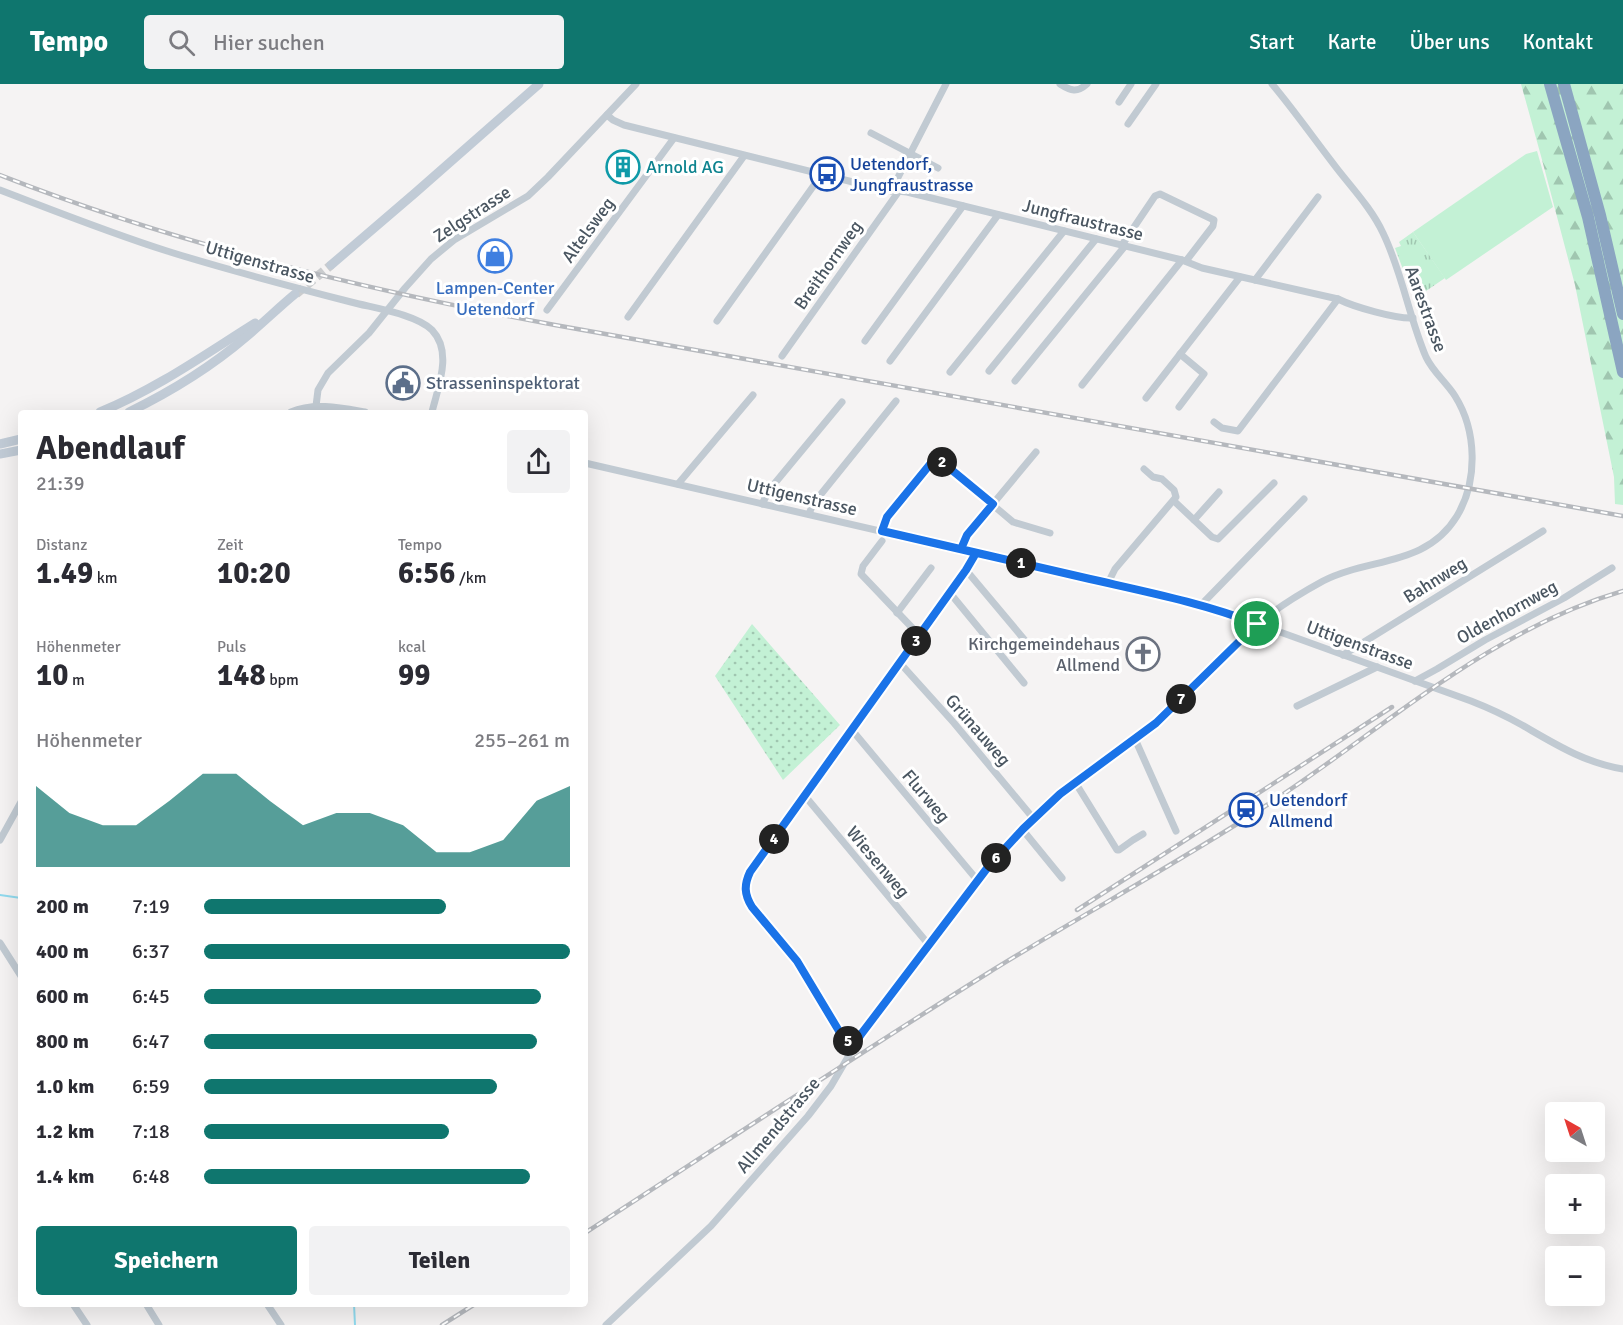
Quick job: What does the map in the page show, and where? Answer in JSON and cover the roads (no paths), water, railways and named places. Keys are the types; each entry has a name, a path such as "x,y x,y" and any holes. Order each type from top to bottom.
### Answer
{"highway":[{"path":"1550,84 1587,217 1623,372"},
{"path":"1564,84 1623,314"}],"main road":[{"path":"331,265 539,84"},
{"path":"133,410 205,368 246,338 295,294"},
{"path":"104,410 167,379 275,310"},
{"path":"0,444 18,440"},
{"path":"0,454 18,451"}],"street":[{"name":"Zelgstrasse","path":"316,406 318,390 328,373 369,333 405,288 438,253 454,240 528,196 636,84"},
{"path":"891,191 946,84"},
{"path":"1060,84 1076,91 1087,84"},
{"path":"1119,102 1131,84"},
{"path":"1128,124 1156,84"},
{"name":"Aarestrasse","path":"1257,624 1328,579 1353,569 1423,550 1442,535 1458,516 1472,473 1473,456 1469,432 1458,401 1430,363 1389,249 1376,220 1272,84"},
{"name":"Jungfraustrasse","path":"607,115 624,125 744,156 963,206 1184,260 1202,268 1338,299 1352,305 1404,318 1413,318"},
{"path":"871,133 938,168"},
{"name":"Altelsweg","path":"547,310 674,138"},
{"path":"628,317 744,156"},
{"path":"717,321 822,174"},
{"name":"Uttigenstrasse","path":"0,190 165,250 415,320 430,328 441,345 442,364 432,410"},
{"name":"Breithornweg","path":"782,356 899,191"},
{"path":"1015,381 1124,245 1155,196 1160,194 1214,220 1213,226 1082,385"},
{"path":"1255,280 1318,197"},
{"path":"865,341 963,206"},
{"path":"890,361 998,215"},
{"path":"950,372 1064,231"},
{"path":"988,371 1096,239"},
{"path":"1146,398 1240,277"},
{"path":"1214,422 1222,428 1238,431 1338,299"},
{"path":"1179,407 1204,374 1180,354"},
{"path":"678,484 753,395"},
{"path":"809,514 813,504 896,401"},
{"path":"762,504 770,489 842,402"},
{"path":"296,410 316,406 349,410"},
{"path":"961,549 967,535 1036,452"},
{"path":"882,531 887,517 936,457 1017,524 1050,533"},
{"name":"Uttigenstrasse","path":"588,464 1200,605 1493,710 1580,757 1623,769"},
{"path":"1108,583 1115,569 1174,501 1176,494 1174,490 1162,479 1153,477 1144,469"},
{"path":"1174,501 1212,537 1218,539 1274,483"},
{"path":"1194,520 1220,492"},
{"path":"1200,605 1304,499"},
{"name":"Bahnweg","path":"1343,656 1543,531"},
{"path":"882,541 863,566 861,574 920,636"},
{"path":"853,1046 839,1031 797,961 752,907 745,890 746,881 750,872 920,636 976,553"},
{"path":"897,613 931,568"},
{"name":"Oldenhornweg","path":"1415,681 1564,598 1612,568"},
{"path":"966,570 1028,644"},
{"path":"950,593 1024,683"},
{"name":"Allmendstrasse","path":"606,1325 731,1204 821,1100 862,1033 998,855 1033,818 1076,782 1167,713 1257,624"},
{"name":"Grünauweg","path":"900,663 954,723 1033,818"},
{"path":"1297,706 1377,667"},
{"name":"Flurweg","path":"852,730 978,881"},
{"path":"1135,739 1176,831"},
{"path":"1076,782 1117,850 1143,834"},
{"name":"Wiesenweg","path":"805,796 928,945"},
{"path":"0,840 18,807"},
{"path":"1023,829 1062,878"},
{"path":"0,943 18,971"},
{"path":"75,1307 87,1325"},
{"path":"148,1307 159,1325"},
{"path":"269,1307 281,1325"}],"waterway":[{"path":"0,895 18,898"},
{"path":"354,1307 355,1325"}],"tunnel":[{"path":"296,294 331,265"}],"railway":[{"path":"0,175 67,200 204,244 414,297 555,325 1623,516"},
{"path":"588,1231 988,973 1267,805 1481,656 1573,609 1623,591"},
{"path":"1077,910 1392,707"},
{"path":"442,1325 470,1307"}],"place":[{"name":"Arnold AG","path":"623,167"},
{"name":"Uetendorf, Jungfraustrasse","path":"827,174"},
{"name":"Lampen-Center Uetendorf","path":"495,256"},
{"name":"Strasseninspektorat","path":"403,383"},
{"name":"Kirchgemeindehaus Allmend","path":"1143,654"},
{"name":"Uetendorf Allmend","path":"1246,810"}]}
